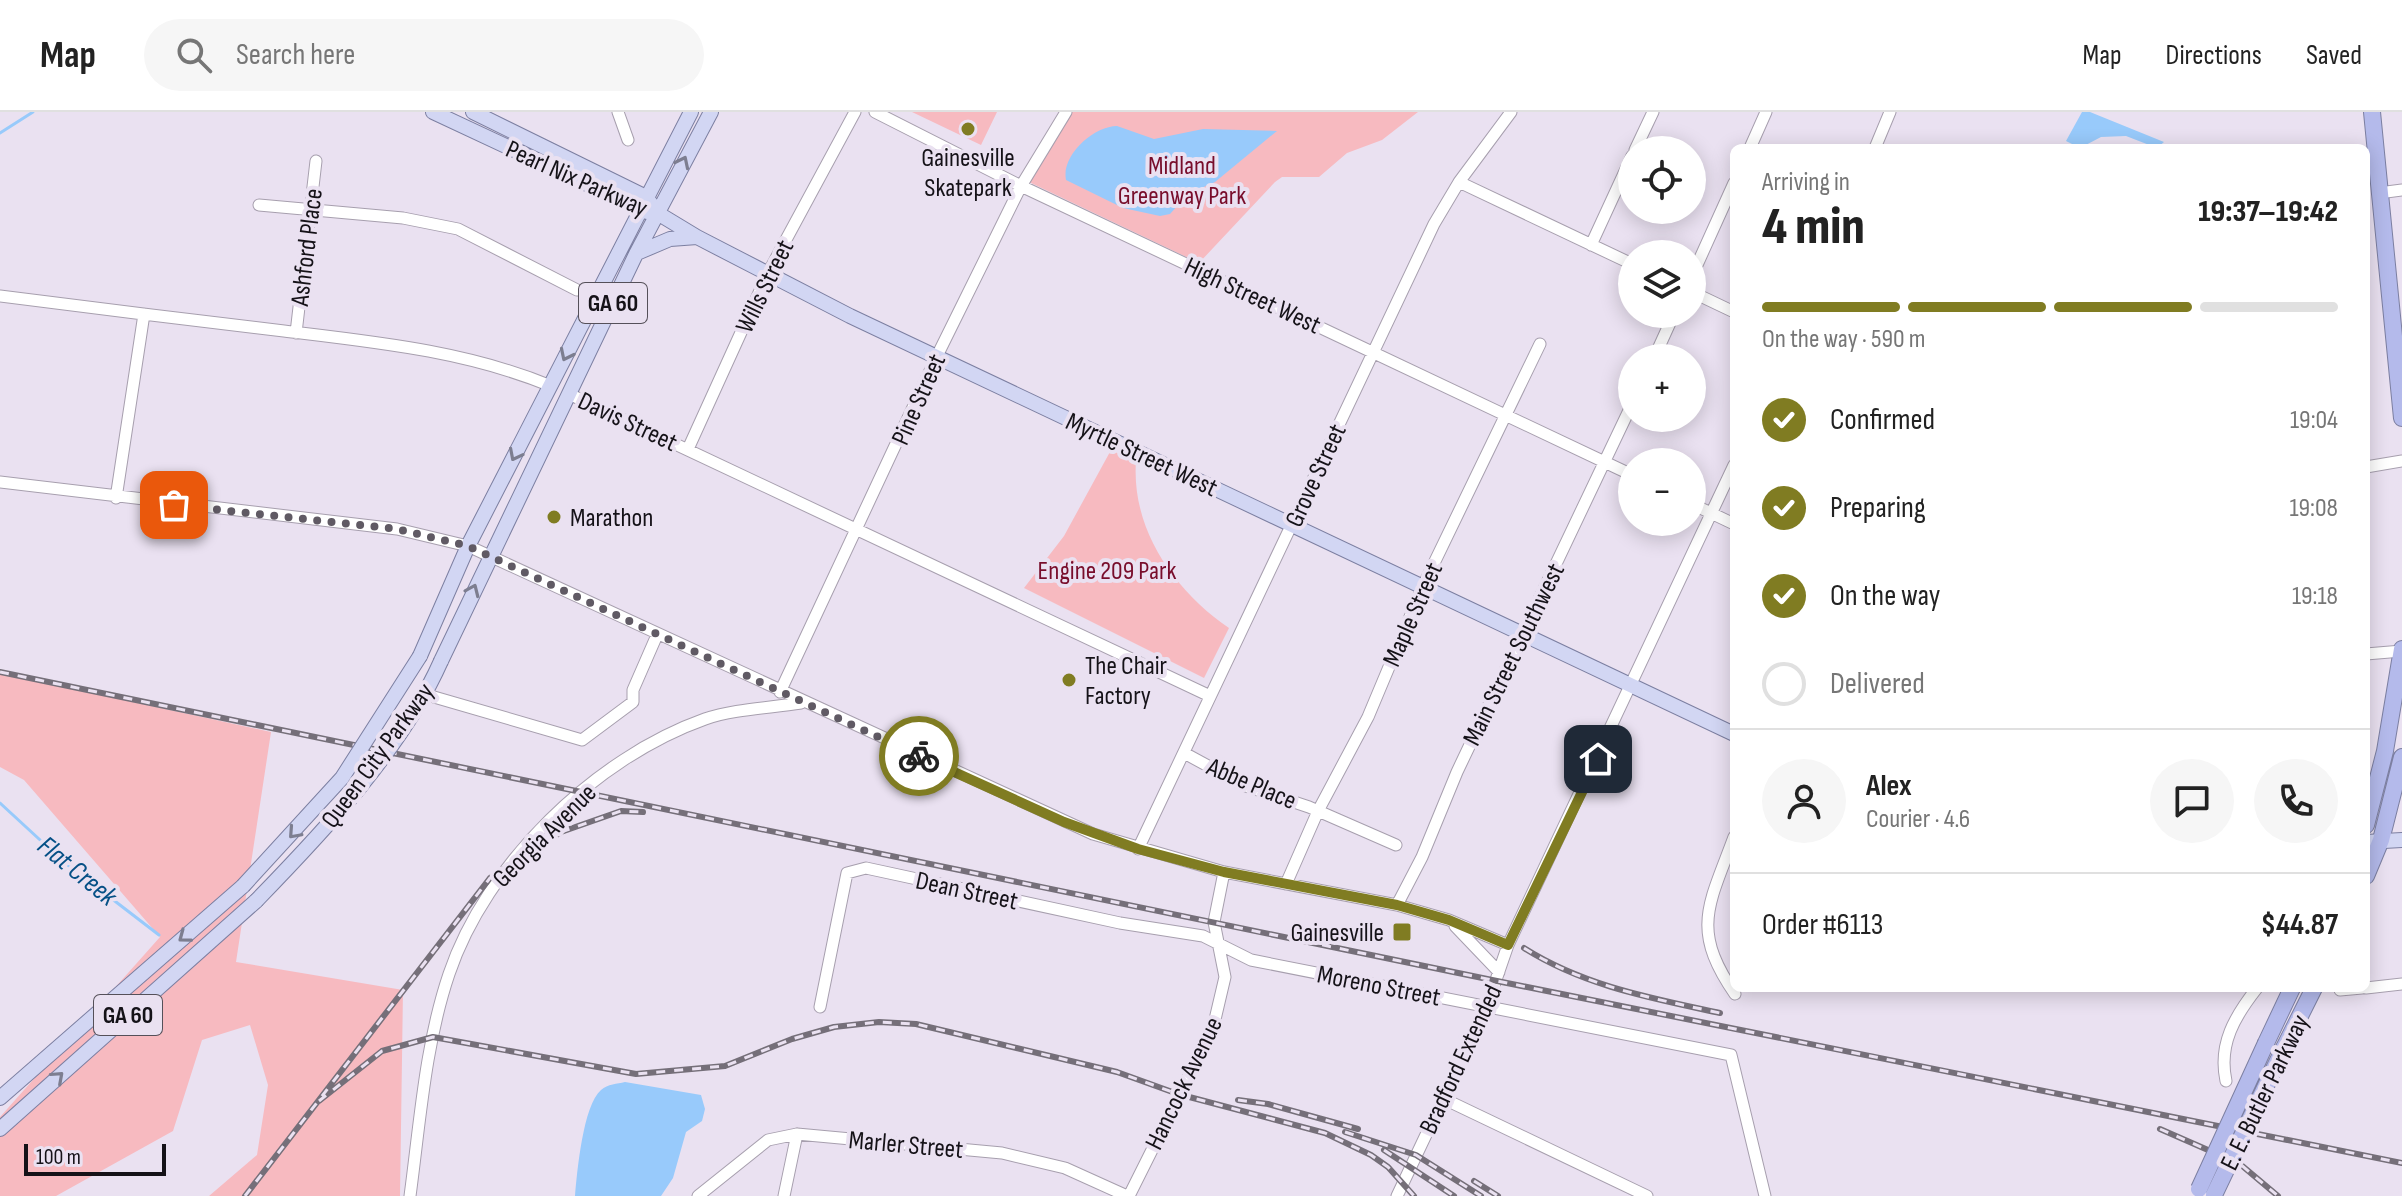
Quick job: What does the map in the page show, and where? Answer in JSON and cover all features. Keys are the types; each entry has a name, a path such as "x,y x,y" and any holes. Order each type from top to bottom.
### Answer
{"highway":[{"path":"2372,112 2402,418"},
{"path":"2370,809 2385,751 2401,650"},
{"path":"2373,841 2398,800 2402,757"},
{"name":"E. E. Butler Parkway","path":"2206,1194 2266,1043 2290,992"},
{"name":"E. E. Butler Parkway","path":"2206,1194 2312,992"}],"main road":[{"name":"Pearl Nix Parkway","path":"433,112 642,204"},
{"name":"Pearl Nix Parkway","path":"473,112 659,214"},
{"name":"Queen City Parkway","path":"0,1098 243,886 342,778 420,656 468,546 691,112"},
{"name":"Queen City Parkway","path":"0,1129 256,901 340,812 409,718 441,661 489,555 636,254 711,112"},
{"name":"Myrtle Street West","path":"659,214 697,237 937,356 1730,732"},
{"path":"636,254 670,239 697,237"},
{"name":"Davis Street","path":"551,386 569,394"},
{"path":"2373,841 2402,840"}],"street":[{"path":"618,112 628,140"},
{"name":"Wills Street","path":"688,449 768,273 855,112"},
{"name":"High Street West","path":"875,112 1021,186 1618,468"},
{"name":"Pine Street","path":"780,692 859,529 937,356 1021,186 1066,112"},
{"name":"Grove Street","path":"1138,849 1186,754 1210,696 1434,224 1459,182 1511,112"},
{"path":"1642,136 1653,112"},
{"path":"1752,144 1766,112"},
{"path":"1877,144 1890,112"},
{"name":"Ashford Place","path":"296,333 316,161"},
{"path":"1459,182 1618,258"},
{"path":"1591,245 1618,186"},
{"path":"2379,193 2402,190"},
{"path":"1706,245 1730,192"},
{"path":"259,205 403,218 458,229 577,290"},
{"name":"Davis Street","path":"0,296 471,358 507,367 551,386"},
{"path":"1706,299 1730,310"},
{"path":"116,498 144,314"},
{"name":"Maple Street","path":"1286,884 1318,811 1368,717 1423,586 1540,344"},
{"name":"Davis Street","path":"569,394 1210,696"},
{"name":"Main Street Southwest","path":"1397,905 1619,432"},
{"path":"2370,466 2402,461"},
{"name":"Bradford Extended","path":"1397,1196 1487,1006 1508,945 1730,474"},
{"path":"0,482 397,529 468,546 1035,810 1138,849 1224,872 1397,905 1449,920 1508,945"},
{"path":"1706,510 1730,522"},
{"path":"434,697 582,740 633,702 633,690 657,635"},
{"path":"2370,654 2401,650"},
{"name":"Georgia Avenue","path":"410,1196 433,1037 449,975 468,927 509,864 588,787 678,730 708,718 803,702"},
{"name":"Abbe Place","path":"1186,754 1243,785 1318,811 1396,845"},
{"path":"1730,849 1706,920 1709,948 1717,968 1730,987"},
{"name":"Dean Street","path":"820,1007 847,873 866,868 1120,923 1165,927 1203,936 1219,945"},
{"name":"Hancock Avenue","path":"1128,1196 1213,1028 1225,977 1214,922 1224,872"},
{"path":"1449,920 1499,972"},
{"name":"Moreno Street","path":"1219,945 1251,960 1731,1055 1765,1196"},
{"path":"2370,987 2402,984"},
{"path":"2226,1081 2221,1059 2234,1017 2254,992"},
{"path":"1442,1098 1647,1196"},
{"path":"784,1196 797,1134"},
{"name":"Marler Street","path":"698,1196 768,1140 797,1134 1002,1153 1065,1168 1128,1196"}],"green space":[{"name":"Gainesville Skatepark","path":"912,112 997,112 981,145"},
{"name":"Midland Greenway Park","path":"1072,112 1418,112 1382,140 1347,153 1319,177 1282,177 1199,263 1029,182"},
{"name":"Engine 209 Park","path":"1111,450 1136,461 1136,486 1141,511 1160,556 1191,596 1229,628 1204,678 1024,588 1064,536"},
{"path":"0,673 271,732 236,962 403,990 400,1196 209,1196 257,1155 268,1085 250,1025 202,1040 173,1131 56,1196 0,1196 0,1117 160,937 24,780 0,767"}],"water":[{"path":"2082,112 2090,112 2164,142 2147,144 2126,136 2101,137 2088,144 2066,141"},
{"path":"1117,126 1154,139 1203,129 1277,131 1215,182 1188,194 1170,214 1160,216 1123,208 1066,180 1069,161 1081,144 1099,131"},
{"path":"625,1082 701,1095 705,1109 702,1121 686,1132 673,1178 661,1196 575,1196 582,1140 595,1098 610,1085"}],"waterway":[{"path":"0,133 33,112"},
{"name":"Flat Creek","path":"0,803 64,862 159,935"}],"railway":[{"path":"0,672 1497,981 2402,1163"},
{"path":"245,1196 490,878 561,832 621,811 643,812"},
{"path":"1524,948 1594,981 1643,996 1720,1013"},
{"path":"319,1101 382,1051 433,1037 636,1074 725,1066 792,1039 834,1027 879,1022 916,1024 1117,1072 1178,1094 1325,1133 1371,1155 1388,1167 1414,1196"},
{"path":"1238,1100 1268,1104 1358,1129"},
{"path":"2160,1129 2240,1164 2278,1196"},
{"path":"1345,1132 1416,1155 1481,1196"},
{"path":"1384,1150 1454,1196"},
{"path":"1474,1181 1498,1196"}],"way so far":[{"path":"174,505 397,529 434,535 468,546 919,756"}],"place":[{"name":"Gainesville Skatepark","path":"968,129"},
{"name":"Marathon","path":"554,517"},
{"name":"The Chair Factory","path":"1069,680"},
{"name":"Gainesville","path":"1402,932"}],"route":[{"path":"919,756 1035,810 1138,849 1224,872 1397,905 1449,920 1508,945 1598,759"}]}
